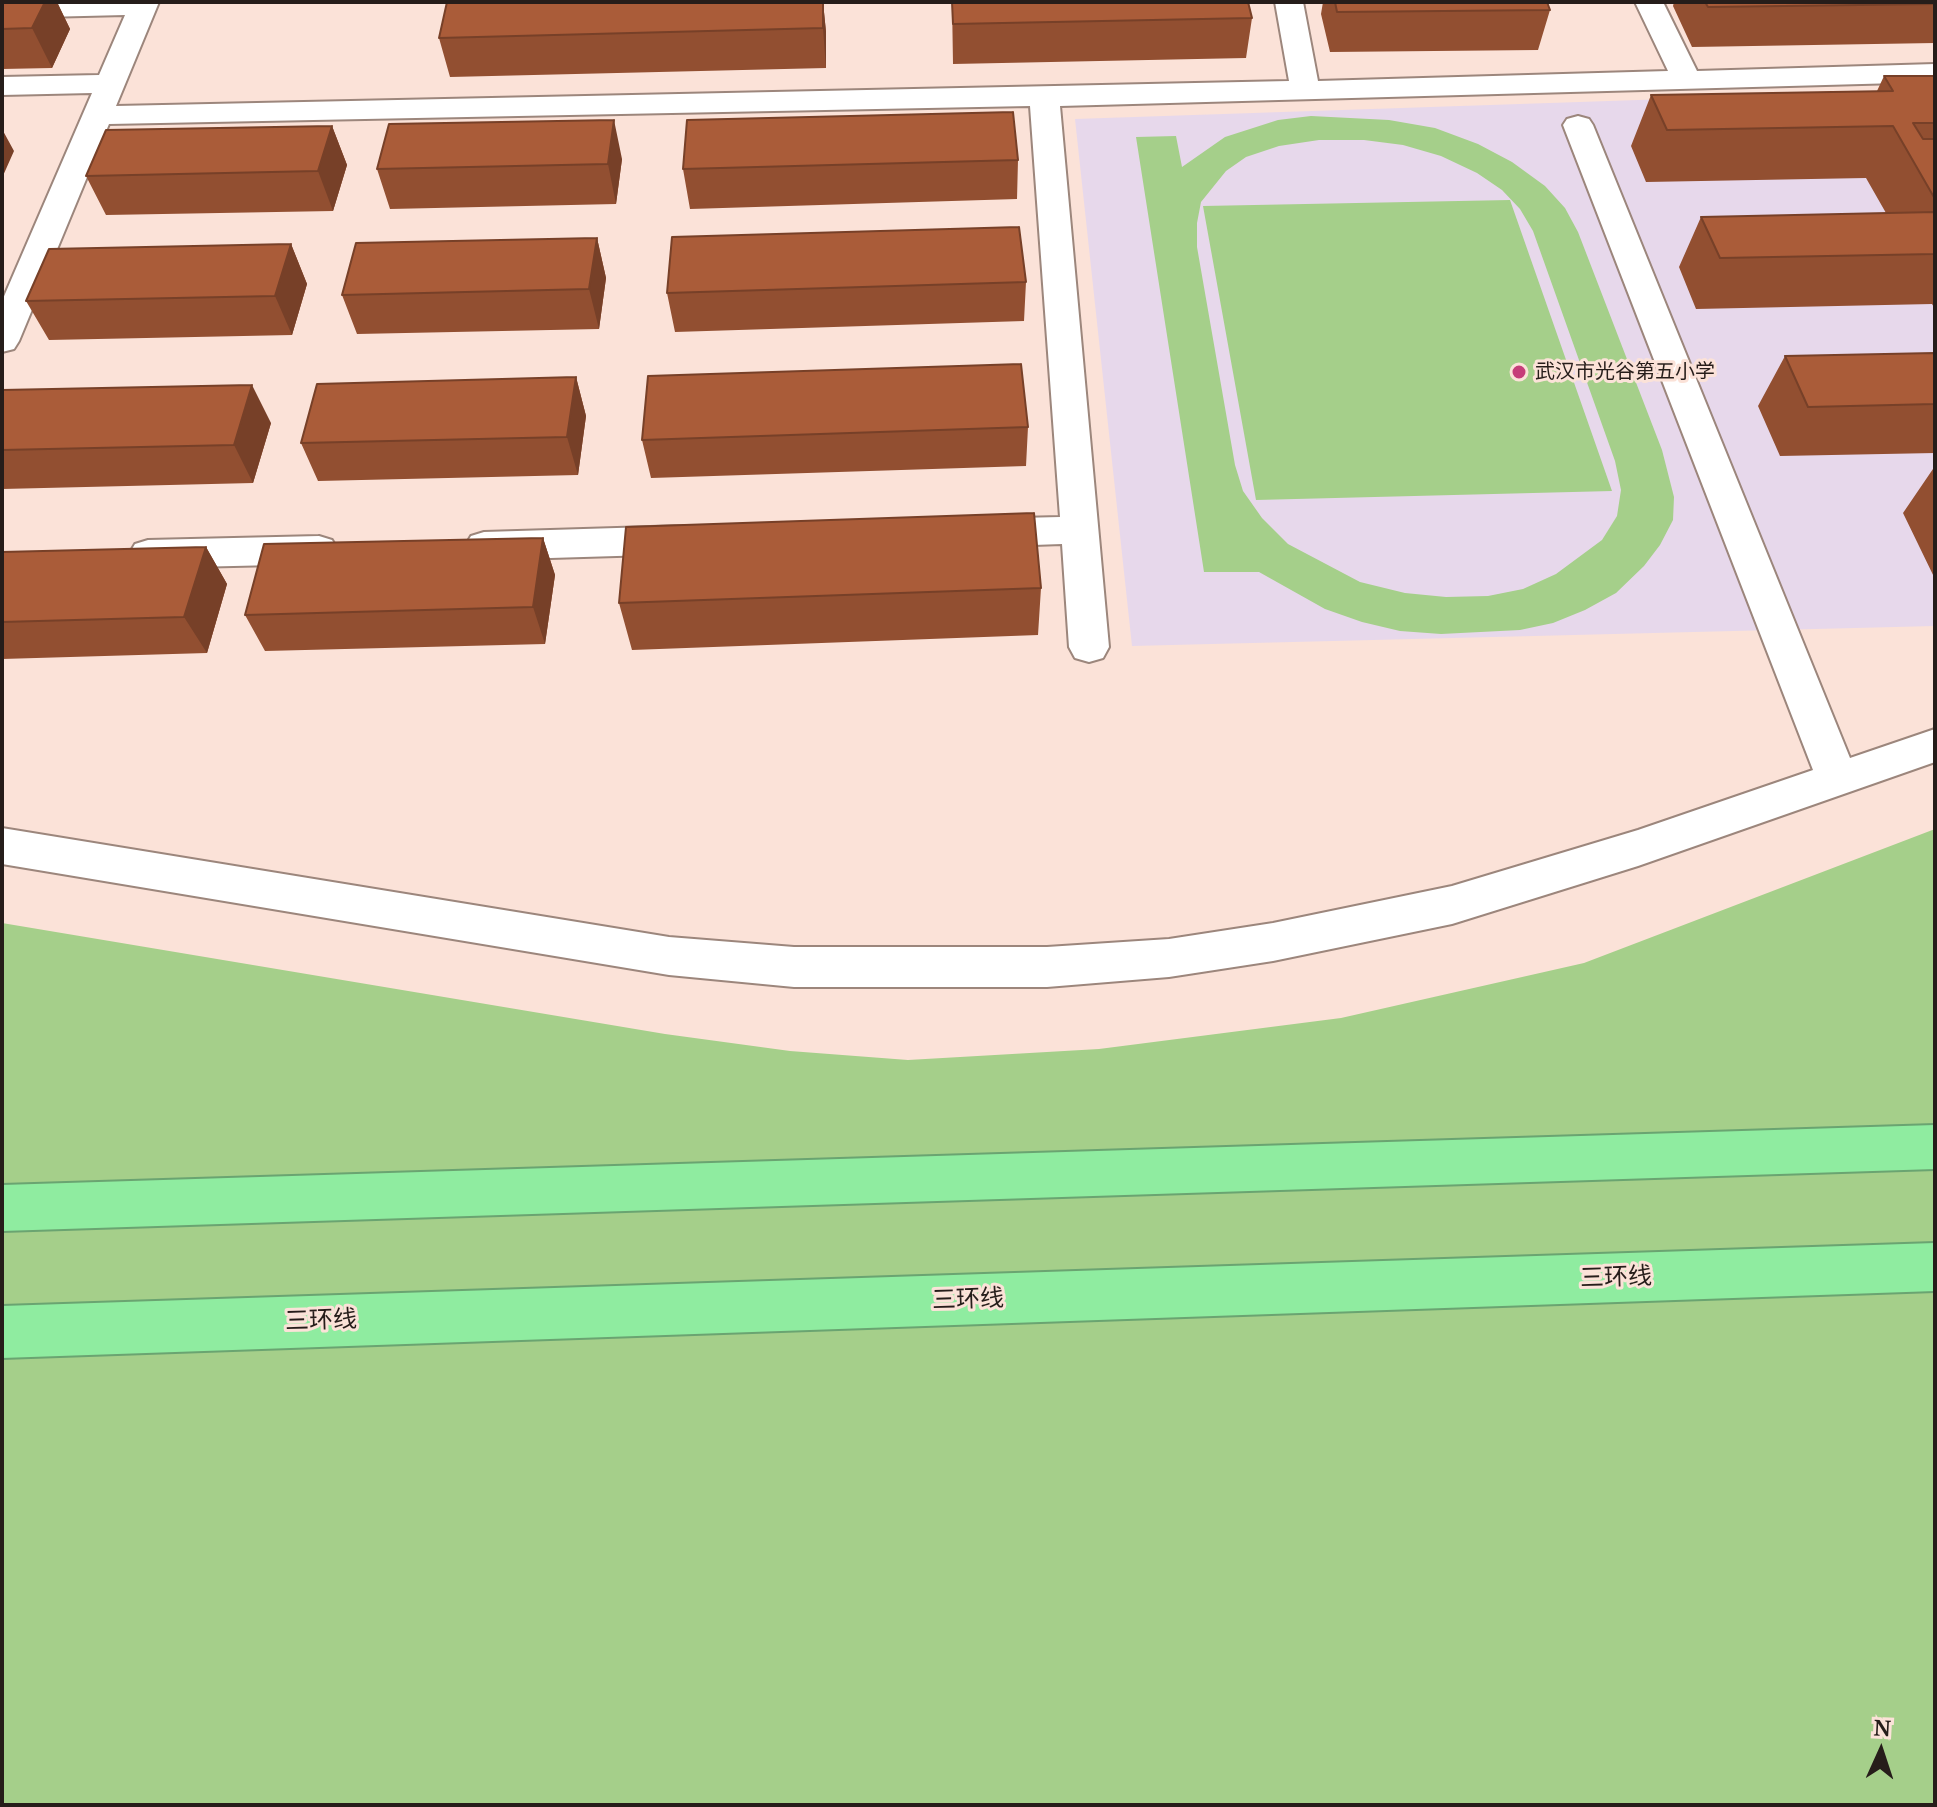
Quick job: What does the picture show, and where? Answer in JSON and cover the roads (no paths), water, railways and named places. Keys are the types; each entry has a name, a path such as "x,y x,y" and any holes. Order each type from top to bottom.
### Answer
{"highway":[{"path":"2,1208 1935,1147"},
{"name":"三环线","path":"2,1332 1935,1267"}],"street":[{"path":"1289,2 1305,88"},
{"path":"1649,2 1686,79"},
{"path":"2,9 144,4 2,341"},
{"path":"98,115 1044,97 1935,73"},
{"path":"2,86 111,84"},
{"path":"1044,97 1089,647"},
{"path":"1578,125 1837,778"},
{"path":"936,534 1078,530"},
{"path":"445,547 714,540"},
{"path":"113,555 350,549"},
{"path":"2,846 669,956 794,967 1047,967 1169,958 1381,922 1527,883 1935,745"}],"place":[{"name":"武汉市光谷第五小学","path":"1519,372"}]}
